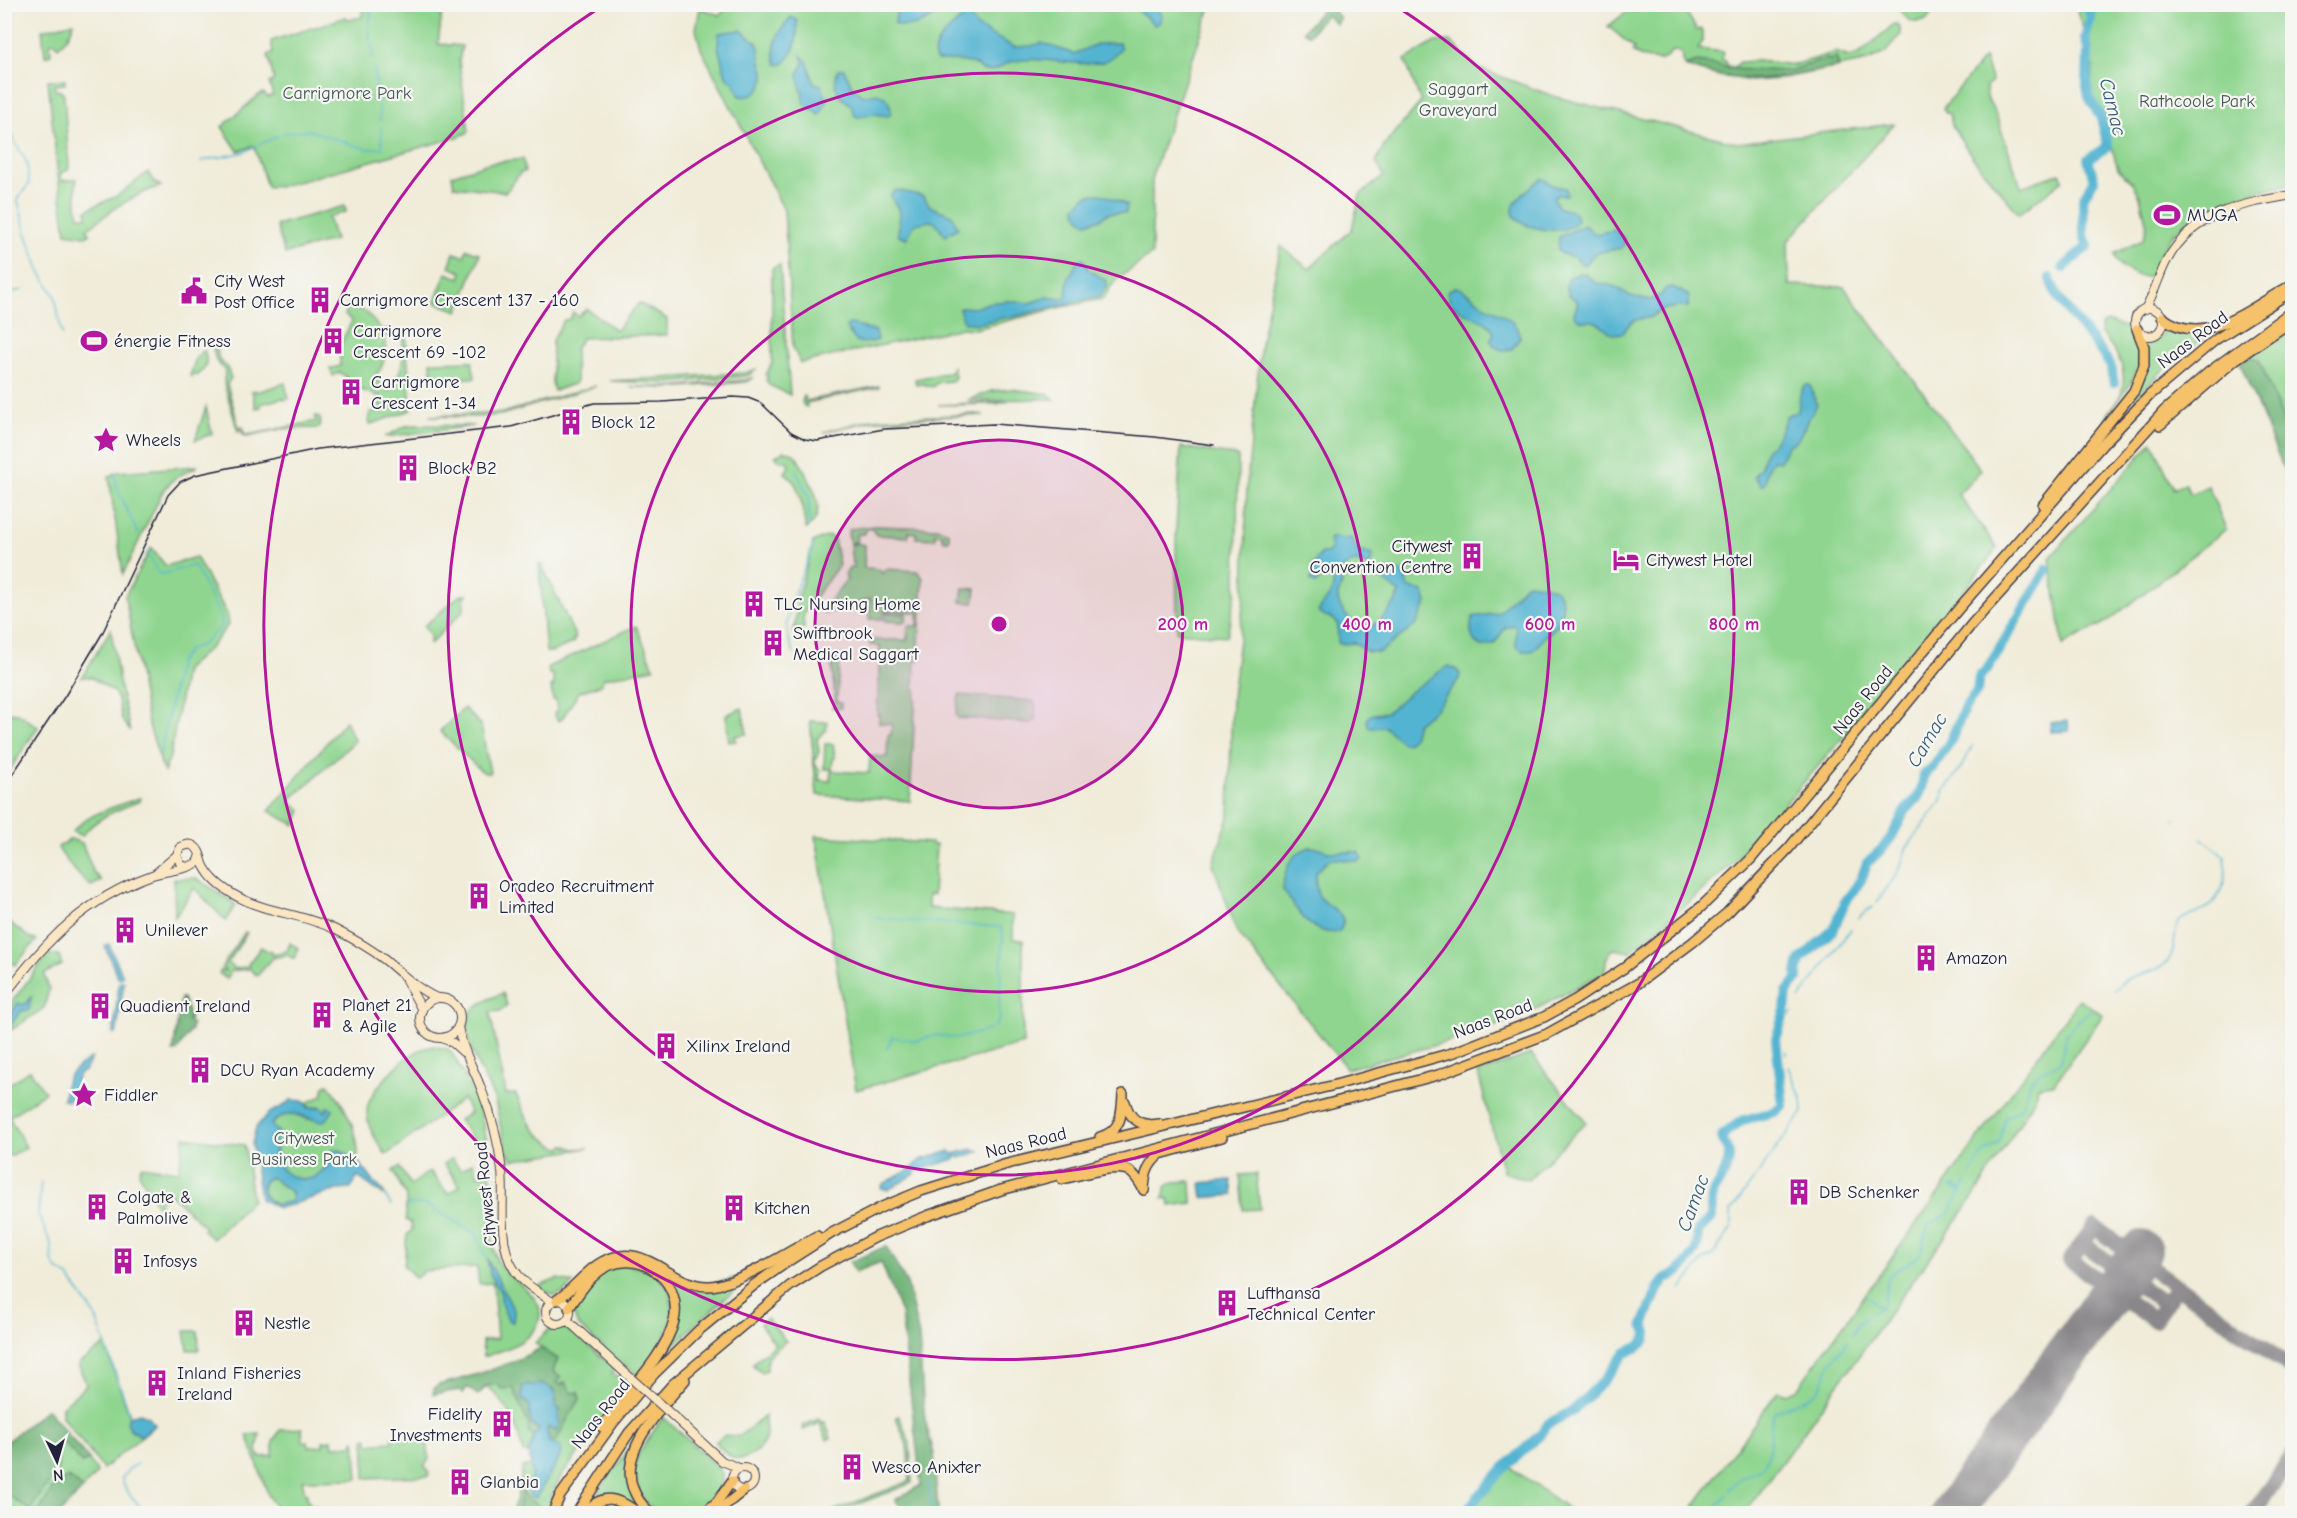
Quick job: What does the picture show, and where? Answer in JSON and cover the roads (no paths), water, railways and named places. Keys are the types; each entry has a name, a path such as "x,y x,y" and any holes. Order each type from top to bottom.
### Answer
{"highway":[{"path":"2159,313 2175,326 2185,330 2214,328 2292,284"},
{"name":"Naas Road","path":"552,1514 561,1496 632,1400 699,1330 727,1305 781,1266 832,1233 882,1207 958,1179 1053,1153 1335,1085 1452,1053 1544,1017 1624,968 1701,908 1751,859 1960,607 2102,445 2150,395 2215,340 2292,291"},
{"name":"Naas Road","path":"576,1514 629,1433 673,1384 790,1286 846,1252 876,1237 1001,1190 1438,1075 1547,1034 1621,993 1693,942 1727,913 1789,848 1972,624 2164,411 2210,372 2292,311"},
{"path":"2083,499 2124,463 2168,416 2208,381 2292,321"},
{"path":"1960,607 2134,391 2144,366 2144,347 2137,329"},
{"path":"1053,1153 1107,1135 1116,1128 1121,1118 1123,1094 1128,1113 1140,1123 1153,1125 1203,1117"},
{"path":"1001,1190 1118,1167 1133,1174 1144,1190 1146,1171 1152,1160 1160,1154 1242,1132 1298,1111"},
{"path":"555,1301 570,1292 603,1261 623,1256 651,1261 691,1283 721,1285 731,1282 853,1218 882,1207"},
{"path":"561,1496 573,1471 608,1418 667,1340 674,1322 676,1308 674,1295 660,1274 643,1264 631,1262 609,1265 599,1271 569,1308"},
{"path":"653,1514 641,1503 632,1486 629,1468 635,1449 651,1423 694,1368 736,1329"},
{"path":"703,1514 717,1502 732,1479"},
{"path":"714,1514 744,1490"},
{"path":"583,1514 598,1501 607,1499 622,1502 640,1514"}],"main road":[{"path":"2155,293 2160,330 2153,335 2144,335 2137,329 2136,318 2155,293 2165,264 2174,249 2198,224 2244,204 2292,195"},
{"path":"2145,309 2159,313"},
{"path":"155,874 177,855 181,847 188,844 196,848 211,877"},
{"path":"177,855 181,865 211,877 223,888 247,901 306,917 332,927 370,949 424,993 447,999 460,1014 458,1027 454,1032 442,1038 432,1037 422,1029 420,1020 425,1004 437,998"},
{"path":"4,996 36,955 89,906 124,886 155,874 189,867 197,863 200,855"},
{"path":"404,976 422,1010"},
{"name":"Citywest Road","path":"458,1027 464,1053 481,1088 496,1136 502,1171 504,1240 507,1250 516,1271 536,1293 546,1309"},
{"name":"Citywest Road","path":"442,1038 453,1043 464,1053"},
{"name":"Citywest Road","path":"536,1293 555,1301"},
{"path":"555,1301 564,1302 569,1308 567,1320 554,1323 548,1318 546,1309 555,1301"},
{"path":"567,1320 722,1461 737,1488 744,1490 752,1485 753,1475 747,1469 722,1461"},
{"path":"732,1479 734,1472 739,1468"}],"water":[{"path":"897,4 948,5 924,22 902,26 895,24"},
{"path":"1132,5 1153,5 1162,15 1159,23 1155,25"},
{"path":"968,14 977,27 1014,47 1042,43 1074,54 1097,44 1119,43 1121,48 1103,62 1080,63 1033,59 1008,63 990,71 965,62 937,61 934,55 938,42"},
{"path":"791,17 797,20 795,45 786,61 781,65 777,64 775,44"},
{"path":"741,30 757,43 764,72 761,87 750,96 740,96 734,83 726,76 718,47 719,33"},
{"path":"801,56 807,61 814,83 821,85 827,100 820,115 804,103 798,74 804,64"},
{"path":"839,69 844,69 852,86 862,96 876,93 885,98 889,103 891,113 888,116 874,114 855,116 851,105 840,96 835,85"},
{"path":"2285,89 2292,89 2292,115 2286,112 2281,102"},
{"path":"1542,178 1554,186 1566,188 1567,195 1557,195 1554,198 1559,208 1575,212 1577,222 1570,227 1559,230 1543,229 1525,224 1514,215 1513,209 1517,200"},
{"path":"896,190 923,196 931,207 952,215 958,228 945,236 936,223 930,221 915,224 907,238 898,235 900,212 890,195"},
{"path":"1098,194 1127,205 1126,213 1108,213 1101,219 1086,223 1078,216 1076,206 1088,195"},
{"path":"1585,225 1595,234 1614,230 1624,239 1624,245 1622,248 1595,253 1583,265 1574,257 1562,254 1558,250 1559,237"},
{"path":"1080,259 1084,260 1088,269 1106,281 1106,288 1100,296 983,323 964,322 959,309 962,307 975,308 988,303 1008,301 1029,303 1047,297 1062,299 1066,297 1068,278"},
{"path":"1580,273 1585,274 1596,283 1614,286 1630,296 1650,300 1661,295 1666,288 1673,287 1689,296 1688,307 1664,309 1651,317 1632,322 1623,333 1612,334 1596,322 1581,321 1574,314 1578,302 1569,295 1566,286 1570,277"},
{"path":"1456,287 1505,316 1514,324 1520,337 1512,349 1497,348 1490,340 1494,334 1491,328 1462,311 1449,300 1447,291"},
{"path":"849,324 875,330 878,340 858,342 846,327"},
{"path":"1810,385 1817,404 1797,441 1788,445 1780,461 1773,460 1770,463 1764,484 1761,485 1754,476 1761,467 1766,449 1773,444 1787,415 1798,412 1800,395 1804,386"},
{"path":"1350,538 1355,548 1373,555 1369,567 1355,562 1342,569 1339,602 1350,619 1361,626 1373,625 1382,619 1395,602 1400,593 1374,574 1380,571 1400,571 1404,574 1408,587 1423,592 1427,602 1416,625 1380,652 1368,652 1354,643 1339,644 1336,621 1318,612 1330,596 1333,583 1332,578 1324,575 1315,584 1311,581 1312,567 1321,553 1328,553 1331,549 1329,539"},
{"path":"1527,583 1547,586 1557,591 1562,602 1562,610 1556,626 1532,651 1522,651 1516,646 1514,625 1505,628 1494,644 1481,647 1477,644 1471,634 1473,617 1498,613"},
{"path":"1448,666 1456,669 1460,674 1459,679 1435,710 1417,723 1409,742 1403,743 1385,727 1371,728 1368,726 1367,720 1370,715 1387,712 1414,689"},
{"path":"2068,721 2069,731 2051,732 2050,723"},
{"path":"1310,847 1321,848 1327,852 1359,852 1362,857 1360,861 1330,859 1316,872 1316,888 1319,896 1338,912 1343,920 1343,926 1339,932 1320,930 1312,926 1299,913 1283,890 1289,863 1297,854"},
{"path":"109,944 123,976 118,978 105,946"},
{"path":"124,982 117,1030 116,1034 113,1034 119,983"},
{"path":"31,997 29,1010 21,1011 10,1026 5,1024 18,1003 24,1005"},
{"path":"92,1057 85,1071 78,1074 75,1092 68,1101 63,1099 70,1074"},
{"path":"291,1100 303,1101 309,1108 321,1107 326,1112 327,1107 333,1109 328,1118 322,1121 291,1114 281,1117 271,1125 279,1133 275,1152 277,1161 287,1174 295,1178 314,1178 330,1164 333,1149 339,1150 360,1164 386,1197 358,1177 350,1189 337,1190 284,1207 278,1208 260,1199 252,1144 256,1127 269,1113","holes":["271,1177 291,1192 292,1201 277,1205 265,1196 262,1188 266,1180"]},
{"path":"973,1149 980,1151 960,1158 955,1156 955,1159 916,1171 915,1174 888,1190 881,1188 883,1184 913,1168 920,1160 950,1151 953,1154"},
{"path":"1231,1180 1233,1195 1203,1198 1201,1183"},
{"path":"487,1258 514,1311 513,1322 509,1321 501,1303 501,1294 490,1274"},
{"path":"528,1384 533,1386 543,1384 551,1388 555,1396 555,1406 560,1409 558,1419 560,1423 556,1431 548,1427 547,1432 550,1443 561,1447 560,1457 536,1498 530,1496 528,1485 532,1476 529,1450 533,1435 536,1435 539,1429 532,1425 530,1406 521,1398 523,1386"},
{"path":"140,1413 149,1417 155,1425 141,1436 130,1429 127,1422 130,1416"}],"waterway":[{"path":"372,4 369,27 373,59"},
{"name":"Camac","path":"2063,268 2088,246 2084,237 2083,198 2094,180 2088,159 2108,146 2101,118 2089,97 2087,86 2088,49 2085,38 2091,16 2086,4"},
{"path":"4,46 7,57 4,78"},
{"path":"374,66 378,101"},
{"path":"379,107 380,121"},
{"path":"5,124 27,163 29,184 18,201 26,233 40,272 55,296 62,335"},
{"path":"284,133 308,130 367,149 382,148 381,128"},
{"path":"201,161 241,153 278,136"},
{"name":"Camac","path":"2050,278 2053,288 2067,310 2104,355 2112,370 2114,383"},
{"path":"5,294 22,290"},
{"path":"796,471 809,497 809,527"},
{"path":"115,474 117,488 138,534"},
{"path":"794,654 787,625 797,585 813,547 812,542"},
{"path":"147,552 158,573 162,574 194,565 222,619 222,626 202,645 189,649 178,664 160,755"},
{"name":"Camac","path":"1463,1514 1499,1473 1542,1433 1548,1424 1574,1410 1604,1380 1625,1353 1646,1340 1647,1332 1643,1325 1658,1289 1666,1278 1671,1277 1689,1261 1697,1246 1698,1231 1712,1217 1712,1197 1726,1169 1729,1157 1722,1135 1743,1120 1775,1112 1783,1105 1776,1039 1785,1010 1787,992 1798,978 1800,960 1833,930 1845,902 1861,880 1867,863 1883,848 1905,811 1918,797 1924,775 1934,766 1951,740 1964,709 1977,691 1979,677 1988,668 2047,569"},
{"path":"1877,902 1899,871 1906,849 1939,804 1972,746"},
{"path":"2115,990 2129,978 2156,970 2164,965 2173,950 2179,922 2185,917 2204,910 2221,891 2226,874 2225,856 2201,838"},
{"path":"1859,918 1873,907"},
{"path":"874,918 1001,927 1003,935 1000,1018 994,1027"},
{"path":"1799,999 1851,929"},
{"path":"121,977 121,983"},
{"path":"1971,1174 1982,1154 2000,1141 2005,1118 2021,1108 2031,1080 2060,1063 2067,1033 2094,1009"},
{"path":"1790,1016 1792,1012"},
{"path":"887,1049 892,1037 917,1041 934,1035 959,1038 989,1030"},
{"path":"1681,1290 1703,1260 1713,1255 1731,1229 1733,1208 1803,1112 1802,1099 1788,1067"},
{"path":"41,1182 38,1214 51,1244 52,1261 56,1268 68,1276 95,1315 131,1417"},
{"path":"1852,1334 1859,1323 1883,1305 1891,1274 1920,1255 1928,1225 1949,1213 1967,1182"},
{"path":"1954,1185 1962,1190"},
{"path":"1950,1186 1960,1192"},
{"path":"386,1197 391,1205"},
{"path":"408,1205 422,1204 431,1207 476,1234 486,1258"},
{"path":"1868,1297 1881,1308"},
{"path":"1730,1490 1738,1480 1757,1471 1764,1464 1769,1452 1774,1412 1813,1395 1819,1390 1831,1362 1849,1340"},
{"path":"137,1464 129,1469 122,1478 128,1493 145,1514"},
{"path":"928,1481 934,1514"},
{"path":"1705,1514 1717,1507 1727,1495"}],"tram line":[{"path":"4,787 65,696 102,634 168,495 180,482 195,475 318,449 511,427 594,403 662,402 732,397 748,398 761,403 791,432 805,439 817,441 884,429 994,424 1155,437 1214,445"}],"place":[{"name":"MUGA","path":"2167,215"},
{"name":"City West Post Office","path":"194,291"},
{"name":"Carrigmore Crescent 137 - 160","path":"320,300"},
{"name":"énergie Fitness","path":"94,341"},
{"name":"Carrigmore Crescent 69 -102","path":"333,341"},
{"name":"Carrigmore Crescent 1-34","path":"351,392"},
{"name":"Block 12","path":"571,422"},
{"name":"Wheels","path":"106,440"},
{"name":"Block B2","path":"408,468"},
{"name":"Citywest Convention Centre","path":"1472,556"},
{"name":"Citywest Hotel","path":"1626,560"},
{"name":"TLC Nursing Home","path":"754,604"},
{"name":"Swiftbrook Medical Saggart","path":"773,643"},
{"name":"Oradeo Recruitment Limited","path":"479,896"},
{"name":"Unilever","path":"125,930"},
{"name":"Amazon","path":"1926,958"},
{"name":"Quadient Ireland","path":"100,1006"},
{"name":"Planet 21 & Agile","path":"322,1015"},
{"name":"Xilinx Ireland","path":"666,1046"},
{"name":"DCU Ryan Academy","path":"200,1070"},
{"name":"Fiddler","path":"84,1095"},
{"name":"DB Schenker","path":"1799,1192"},
{"name":"Colgate & Palmolive","path":"97,1207"},
{"name":"Kitchen","path":"734,1208"},
{"name":"Infosys","path":"123,1261"},
{"name":"Lufthansa Technical Center","path":"1227,1303"},
{"name":"Nestle","path":"244,1323"},
{"name":"Inland Fisheries Ireland","path":"157,1383"},
{"name":"Fidelity Investments","path":"502,1424"},
{"name":"Wesco Anixter","path":"852,1467"},
{"name":"Glanbia","path":"460,1482"}],"park label":[{"name":"Carrigmore Park","path":"347,93"},
{"name":"Saggart Graveyard","path":"1458,100"},
{"name":"Rathcoole Park","path":"2197,101"},
{"name":"Citywest Business Park","path":"304,1148"}]}
